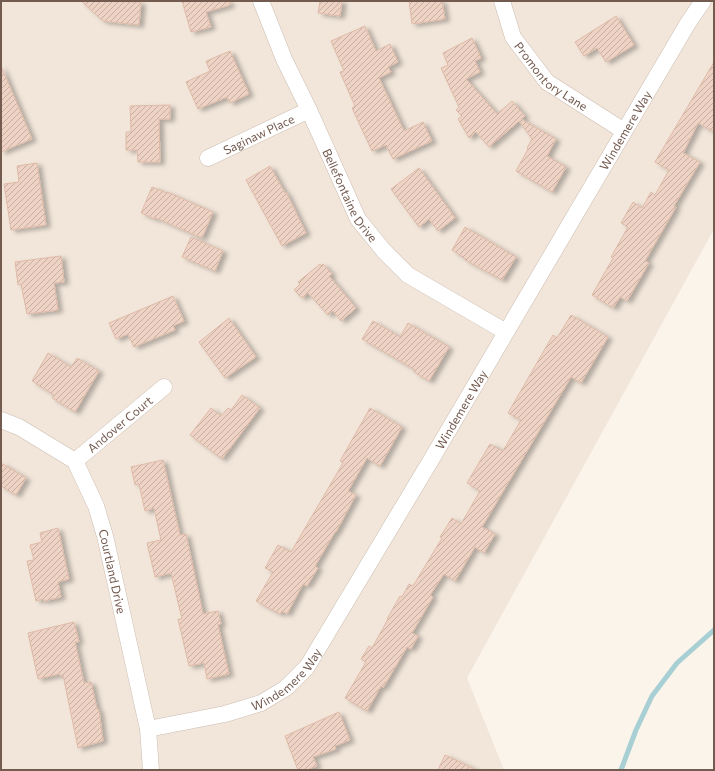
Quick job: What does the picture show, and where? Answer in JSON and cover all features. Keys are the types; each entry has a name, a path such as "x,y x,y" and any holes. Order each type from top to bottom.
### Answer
{"street":[{"name":"Bellefontaine Drive","path":"261,1 284,58 358,219 384,251 408,275 506,332"},
{"name":"Promontory Lane","path":"502,1 513,37 547,82 624,132"},
{"name":"Windemere Way","path":"148,729 226,714 260,703 286,688 307,667 688,23 703,1"},
{"name":"Saginaw Place","path":"208,158 309,110"},
{"name":"Andover Court","path":"75,462 164,387"},
{"path":"1,420 19,427 75,462"},
{"name":"Courtland Drive","path":"75,462 96,506 105,536 148,729 151,770"}],"shaded area":[{"path":"1,1 714,1 714,229 467,678 504,770 1,770"}],"building":[{"path":"81,1 141,2 139,25 103,21"},
{"path":"182,1 229,1 230,5 206,12 211,27 191,32"},
{"path":"320,1 342,1 340,16 318,13"},
{"path":"409,1 442,1 445,19 412,24"},
{"path":"616,16 634,45 606,62 597,48 584,56 575,42"},
{"path":"365,26 376,51 390,44 398,62 388,67 391,72 379,78 404,131 423,122 432,141 393,159 386,145 372,151 352,108 355,106 340,72 344,71 331,41"},
{"path":"472,38 481,58 475,61 480,72 466,79 497,114 512,101 525,116 521,119 556,139 547,156 566,167 552,192 516,171 532,139 519,121 489,147 476,132 469,138 458,119 462,116 456,110 459,107 441,68 448,65 443,53"},
{"path":"230,51 249,94 230,103 227,97 198,109 186,82 210,71 206,61"},
{"path":"714,62 714,132 698,123 683,153 700,162 674,206 676,207 645,261 649,263 627,301 620,297 613,308 592,295 613,258 611,257 628,227 621,223 633,202 642,208 651,192 655,195 669,170 655,162"},
{"path":"1,66 32,139 1,152"},
{"path":"170,105 170,119 159,119 160,162 138,162 137,150 126,150 126,132 131,132 130,106"},
{"path":"37,163 46,225 11,230 4,184 19,182 17,166"},
{"path":"270,166 285,193 286,192 306,233 282,246 246,180"},
{"path":"419,168 455,218 438,231 429,219 419,227 391,189"},
{"path":"152,187 213,212 202,238 141,213"},
{"path":"465,227 516,257 502,280 465,260 466,259 452,250"},
{"path":"191,237 223,251 215,271 182,257"},
{"path":"61,256 64,282 54,283 58,310 27,314 21,284 18,285 15,262"},
{"path":"320,264 321,266 323,264 332,274 329,276 356,308 341,321 333,311 328,315 308,293 302,298 294,290 300,284 298,282"},
{"path":"173,296 184,321 173,326 175,330 134,347 128,334 116,339 109,323"},
{"path":"571,315 608,337 581,383 571,377 482,527 495,534 484,553 475,547 455,581 444,574 430,595 433,597 412,633 418,636 411,649 407,647 383,688 381,686 367,711 345,698 366,662 361,659 369,646 372,648 400,596 402,597 409,584 413,586 442,538 440,537 452,518 461,524 480,491 467,483 490,444 503,451 521,420 508,413 553,335 557,338"},
{"path":"229,318 256,357 225,378 199,342"},
{"path":"373,321 400,337 408,323 449,347 429,381 414,372 415,370 362,339"},
{"path":"48,353 71,367 77,358 99,371 75,412 52,398 54,395 32,381"},
{"path":"242,395 260,408 222,459 190,435 211,408 221,416 228,408 231,410"},
{"path":"370,408 402,427 380,466 367,458 348,491 356,495 315,566 318,568 307,586 303,584 287,614 282,611 280,614 256,601 273,572 265,568 278,545 291,552 343,463 340,461"},
{"path":"163,460 180,535 186,534 203,614 218,611 221,624 218,625 229,674 207,679 204,663 189,666 178,619 182,619 171,573 155,577 147,543 161,540 154,508 145,511 139,484 135,485 131,467"},
{"path":"1,463 26,478 16,495 1,486"},
{"path":"58,528 69,579 58,582 61,597 44,601 43,599 36,601 27,561 34,560 30,545 42,542 40,533"},
{"path":"74,622 79,642 75,642 84,683 91,682 97,709 99,710 103,741 78,748 63,675 59,674 38,679 28,633"},
{"path":"339,712 350,740 335,746 336,749 313,757 317,766 307,770 298,770 285,736"},
{"path":"445,755 477,770 438,770"}],"waterway":[{"path":"621,770 636,730 652,696 677,663 714,630"}]}
